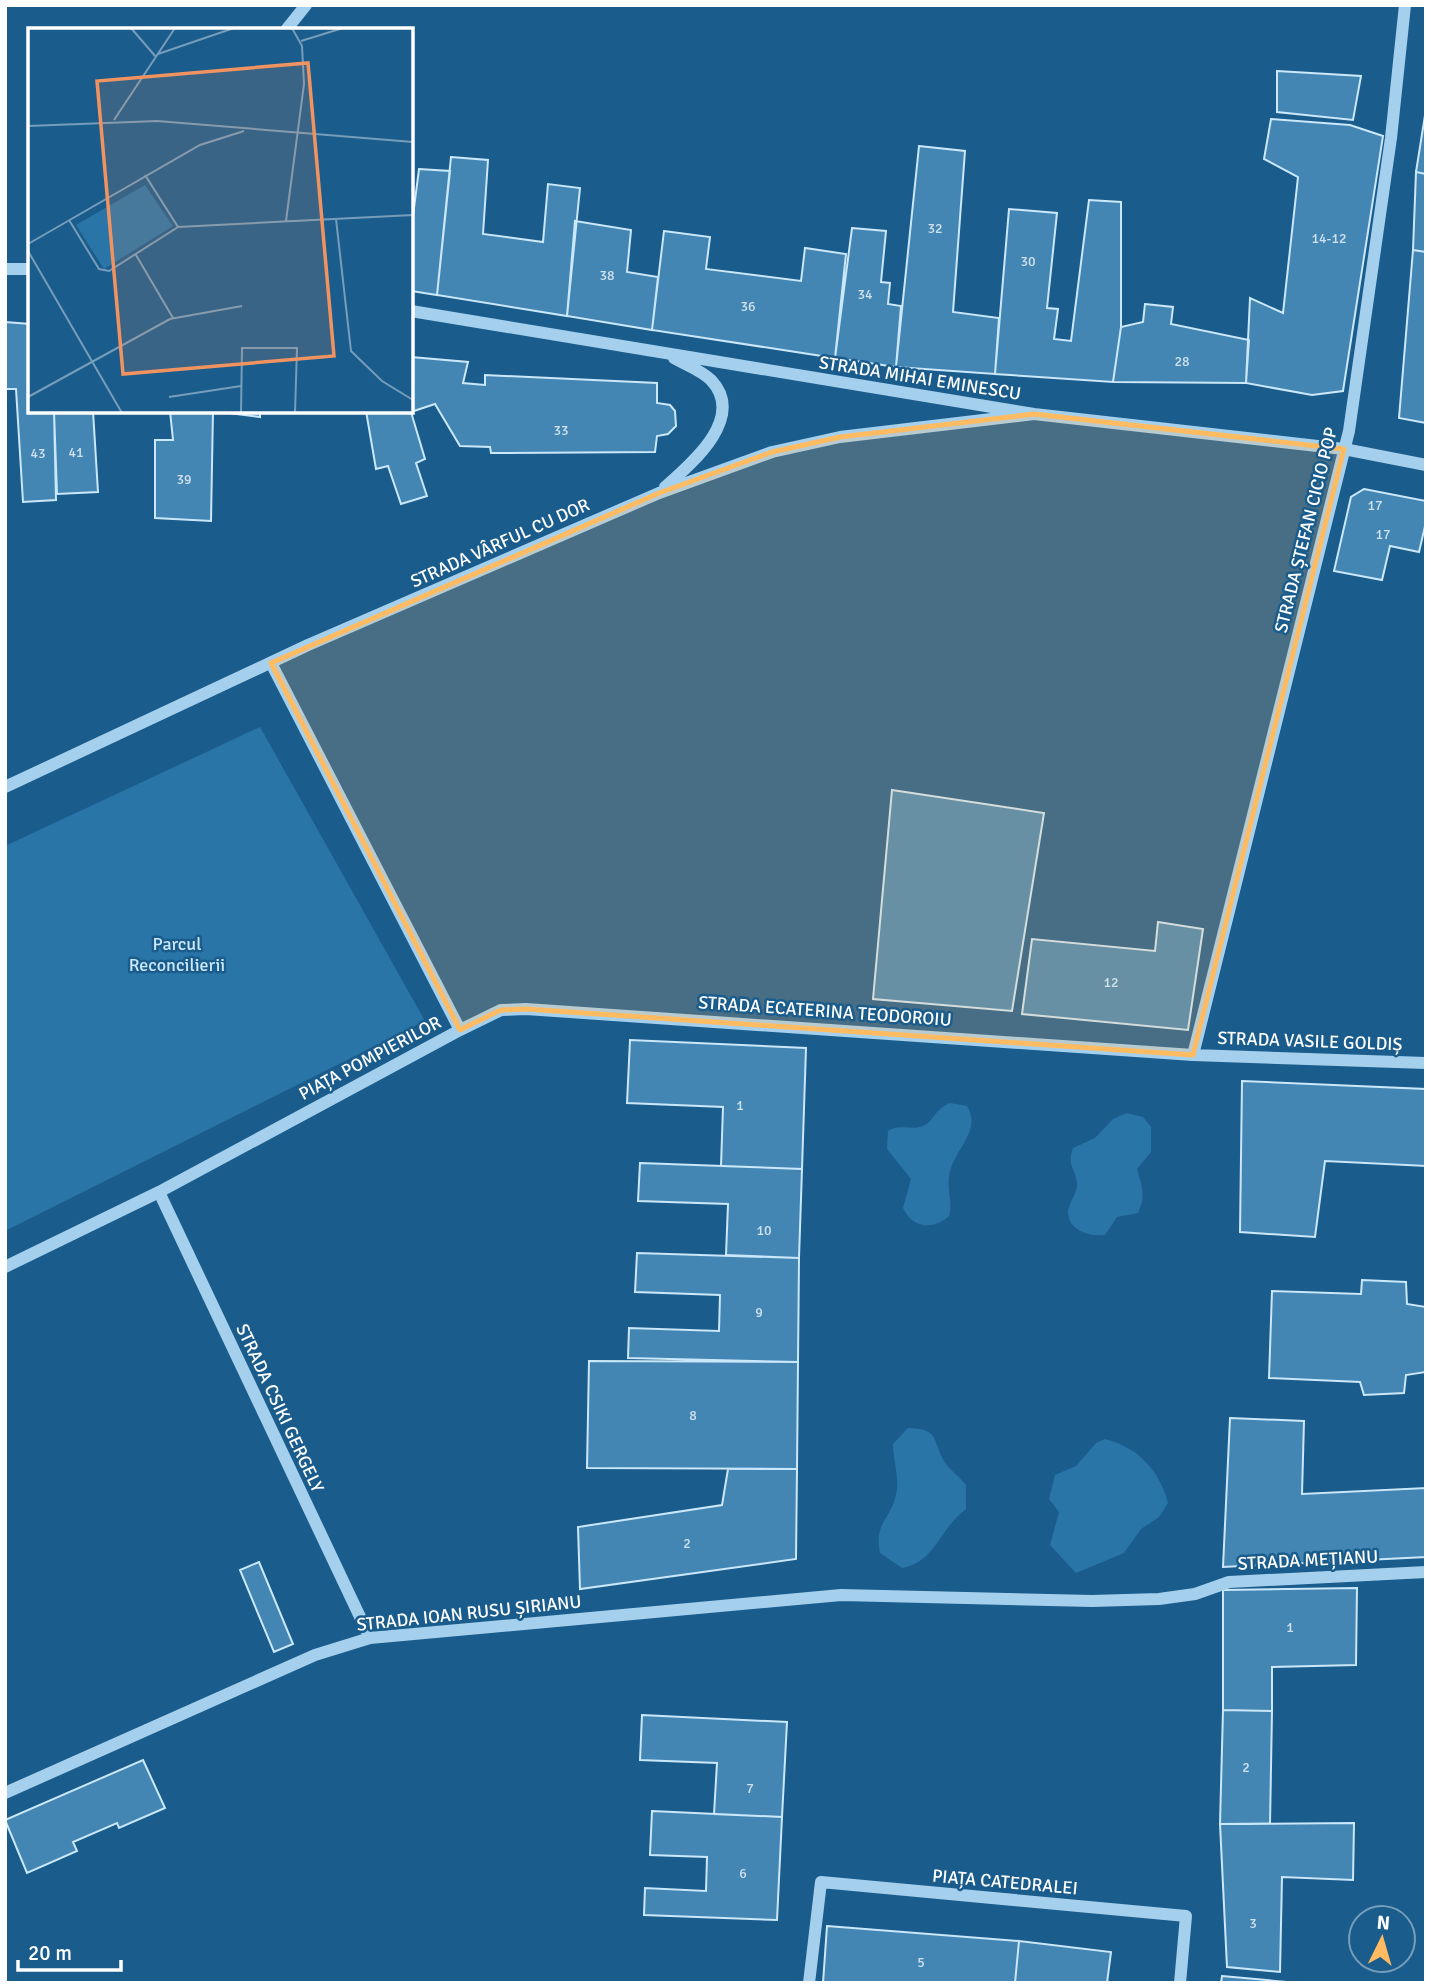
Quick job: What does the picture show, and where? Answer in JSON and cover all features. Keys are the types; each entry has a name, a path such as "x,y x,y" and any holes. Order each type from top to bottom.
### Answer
{"street":[{"path":"288,28 306,5"},
{"name":"STRADA ȘTEFAN CICIO POP","path":"1193,1055 1355,399 1405,5"},
{"path":"5,269 28,270"},
{"name":"STRADA MIHAI EMINESCU","path":"413,311 1034,414 1344,449 1426,465"},
{"path":"659,493 700,455 713,436 721,412 719,392 712,381 664,353"},
{"name":"STRADA VÂRFUL CU DOR","path":"5,787 271,663 659,493 772,452 840,437 1034,414"},
{"name":"PIAȚA POMPIERILOR","path":"5,1267 159,1192 460,1030 271,663"},
{"name":"STRADA ECATERINA TEODOROIU","path":"460,1030 501,1010 526,1009 1193,1055"},
{"name":"STRADA VASILE GOLDIȘ","path":"1193,1055 1426,1063"},
{"name":"STRADA CSIKI GERGELY","path":"159,1192 370,1638"},
{"name":"STRADA MEȚIANU","path":"841,1595 1092,1601 1159,1599 1195,1594 1230,1582 1426,1572"},
{"name":"STRADA IOAN RUSU ȘIRIANU","path":"5,1793 315,1655 370,1638 841,1595"},
{"name":"PIAȚA CATEDRALEI","path":"809,1983 821,1882 1186,1916 1180,1983"}],"highlighted area":[{"path":"1034,414 1344,449 1193,1055 526,1009 501,1010 460,1030 271,663 659,493 772,452 840,437"}],"green space":[{"name":"Parcul Reconcilierii","path":"260,727 425,1021 5,1231 5,846"},
{"path":"950,1103 967,1106 971,1124 951,1167 949,1216 936,1224 924,1225 912,1220 903,1208 911,1179 887,1149 888,1131 923,1126"},
{"path":"1127,1113 1143,1117 1151,1127 1151,1152 1137,1169 1142,1191 1138,1213 1117,1217 1105,1235 1080,1231 1071,1223 1068,1211 1077,1185 1071,1164 1073,1148 1095,1138 1113,1119"},
{"path":"908,1428 926,1431 934,1438 946,1464 966,1485 966,1509 949,1526 930,1552 913,1565 902,1568 880,1553 879,1535 897,1489 893,1444"},
{"path":"1105,1439 1128,1448 1146,1462 1159,1481 1168,1503 1159,1517 1141,1529 1124,1553 1076,1573 1050,1545 1059,1512 1049,1499 1055,1475 1076,1466 1096,1443"}],"building":[{"path":"1277,71 1361,76 1353,120 1277,112"},
{"path":"1426,109 1426,174 1416,172"},
{"path":"1271,119 1350,125 1383,136 1343,391 1312,395 1246,383 1250,298 1283,313 1298,177 1264,159"},
{"path":"919,146 965,151 953,312 999,318 995,374 896,367"},
{"path":"451,157 488,160 483,234 543,242 548,184 580,188 567,316 437,295"},
{"path":"419,169 450,171 437,295 413,291 413,216"},
{"path":"1416,172 1426,174 1426,252 1413,250"},
{"path":"1089,200 1121,202 1121,327 1113,382 995,374 1009,209 1057,213 1047,308 1058,309 1054,339 1071,341"},
{"path":"575,221 631,230 627,272 658,277 652,330 567,316"},
{"path":"852,228 886,231 881,282 890,283 888,304 901,306 896,367 835,358"},
{"path":"664,231 710,237 706,269 801,281 805,248 846,254 835,358 652,330"},
{"path":"1413,250 1426,252 1426,423 1399,418"},
{"path":"1145,304 1173,307 1171,324 1249,340 1246,383 1113,382 1121,327 1143,322"},
{"path":"5,322 28,324 28,413 54,413 56,500 23,502 16,389 5,389"},
{"path":"413,357 468,362 463,383 485,385 485,375 657,383 657,403 670,405 675,411 676,426 668,434 657,436 655,452 491,453 490,447 460,446 435,404 413,411"},
{"path":"54,413 93,413 98,492 57,494"},
{"path":"170,413 213,413 211,521 155,518 155,440 173,440"},
{"path":"229,413 260,413 260,417"},
{"path":"366,413 411,413 425,459 416,463 427,496 401,504 388,466 376,469"},
{"path":"1364,489 1426,501 1426,522 1419,552 1390,546 1382,580 1334,571 1351,497"},
{"path":"892,790 1044,813 1012,1011 873,999"},
{"path":"1158,922 1203,929 1188,1030 1022,1014 1032,939 1155,951"},
{"path":"630,1040 806,1048 802,1169 721,1166 723,1107 627,1103"},
{"path":"1242,1081 1426,1089 1426,1166 1325,1161 1315,1237 1240,1232"},
{"path":"640,1163 802,1169 799,1258 726,1255 728,1204 638,1201"},
{"path":"637,1253 799,1258 798,1362 628,1358 629,1328 719,1331 720,1295 635,1292"},
{"path":"1362,1280 1406,1282 1407,1304 1426,1307 1426,1372 1406,1375 1404,1393 1364,1395 1360,1382 1269,1378 1272,1291 1361,1294"},
{"path":"589,1361 798,1362 797,1469 587,1468"},
{"path":"1230,1418 1304,1421 1302,1494 1426,1488 1426,1557 1223,1567"},
{"path":"728,1469 797,1469 796,1559 580,1589 578,1527 722,1505"},
{"path":"259,1562 293,1644 274,1652 240,1570"},
{"path":"1357,1588 1356,1665 1272,1667 1272,1711 1223,1710 1223,1590"},
{"path":"1223,1710 1272,1711 1270,1824 1220,1824"},
{"path":"642,1715 787,1722 782,1817 714,1814 717,1763 640,1760"},
{"path":"143,1760 165,1808 119,1828 117,1823 73,1842 77,1851 27,1873 5,1820"},
{"path":"652,1811 782,1817 777,1920 644,1915 645,1888 706,1891 707,1857 650,1855"},
{"path":"1354,1823 1353,1880 1282,1877 1280,1972 1227,1967 1220,1824"},
{"path":"827,1926 1019,1941 1015,1983 823,1983"},
{"path":"1019,1941 1111,1952 1107,1983 1015,1983"},
{"path":"1222,1976 1298,1983 1221,1983"}]}
